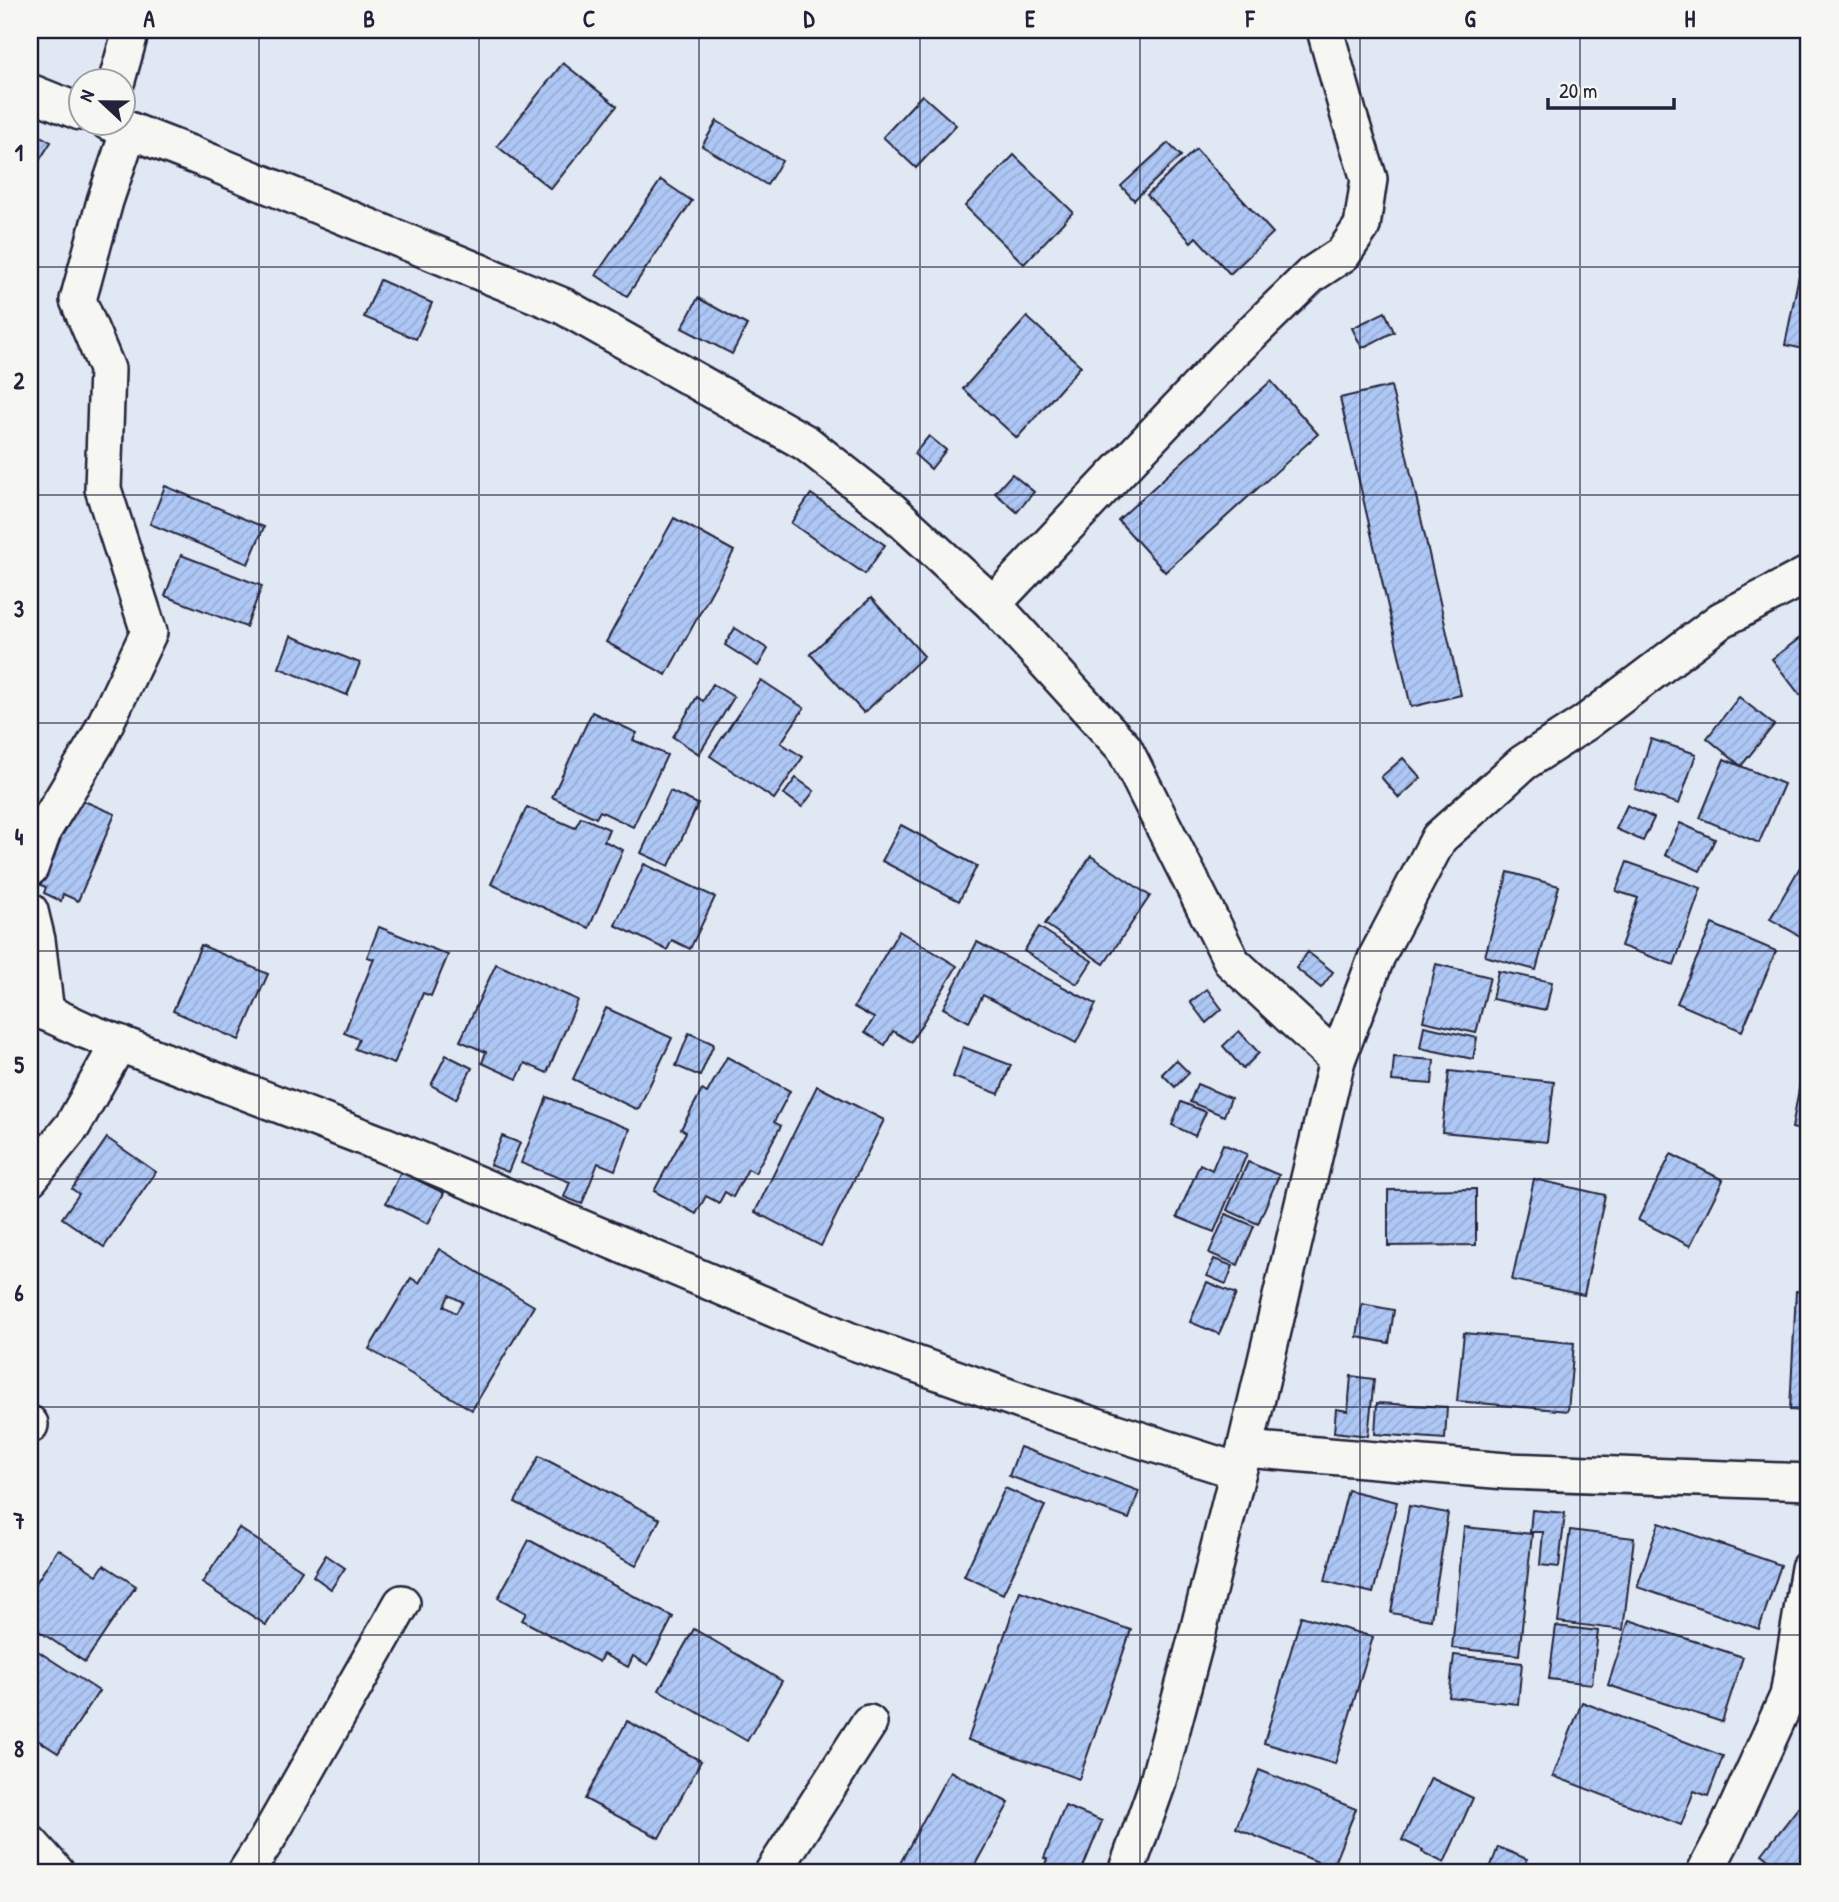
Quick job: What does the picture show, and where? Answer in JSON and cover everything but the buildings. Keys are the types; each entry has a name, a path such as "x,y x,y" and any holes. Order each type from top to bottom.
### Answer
{"street":[{"path":"121,66 131,30"},
{"path":"993,604 1226,358 1311,275 1343,254 1362,226 1369,178 1325,30"},
{"path":"30,92 66,106"},
{"path":"136,133 563,306 806,443 891,510 993,604 1124,748 1232,962 1337,1060"},
{"path":"30,869 44,829 97,741 149,632 103,489 107,369 78,300 105,201 117,136"},
{"path":"1126,1872 1157,1785 1192,1656 1242,1460 1337,1060 1377,956 1439,838 1523,764 1585,723 1721,620 1809,574"},
{"path":"30,911 37,940 38,1009 384,1145 848,1340 1040,1408 1242,1460 1809,1482"},
{"path":"30,1178 73,1125 119,1043"},
{"path":"1705,1872 1788,1696 1809,1568"},
{"path":"246,1872 402,1603"},
{"path":"773,1872 869,1723"},
{"path":"30,1843 56,1872"}]}
